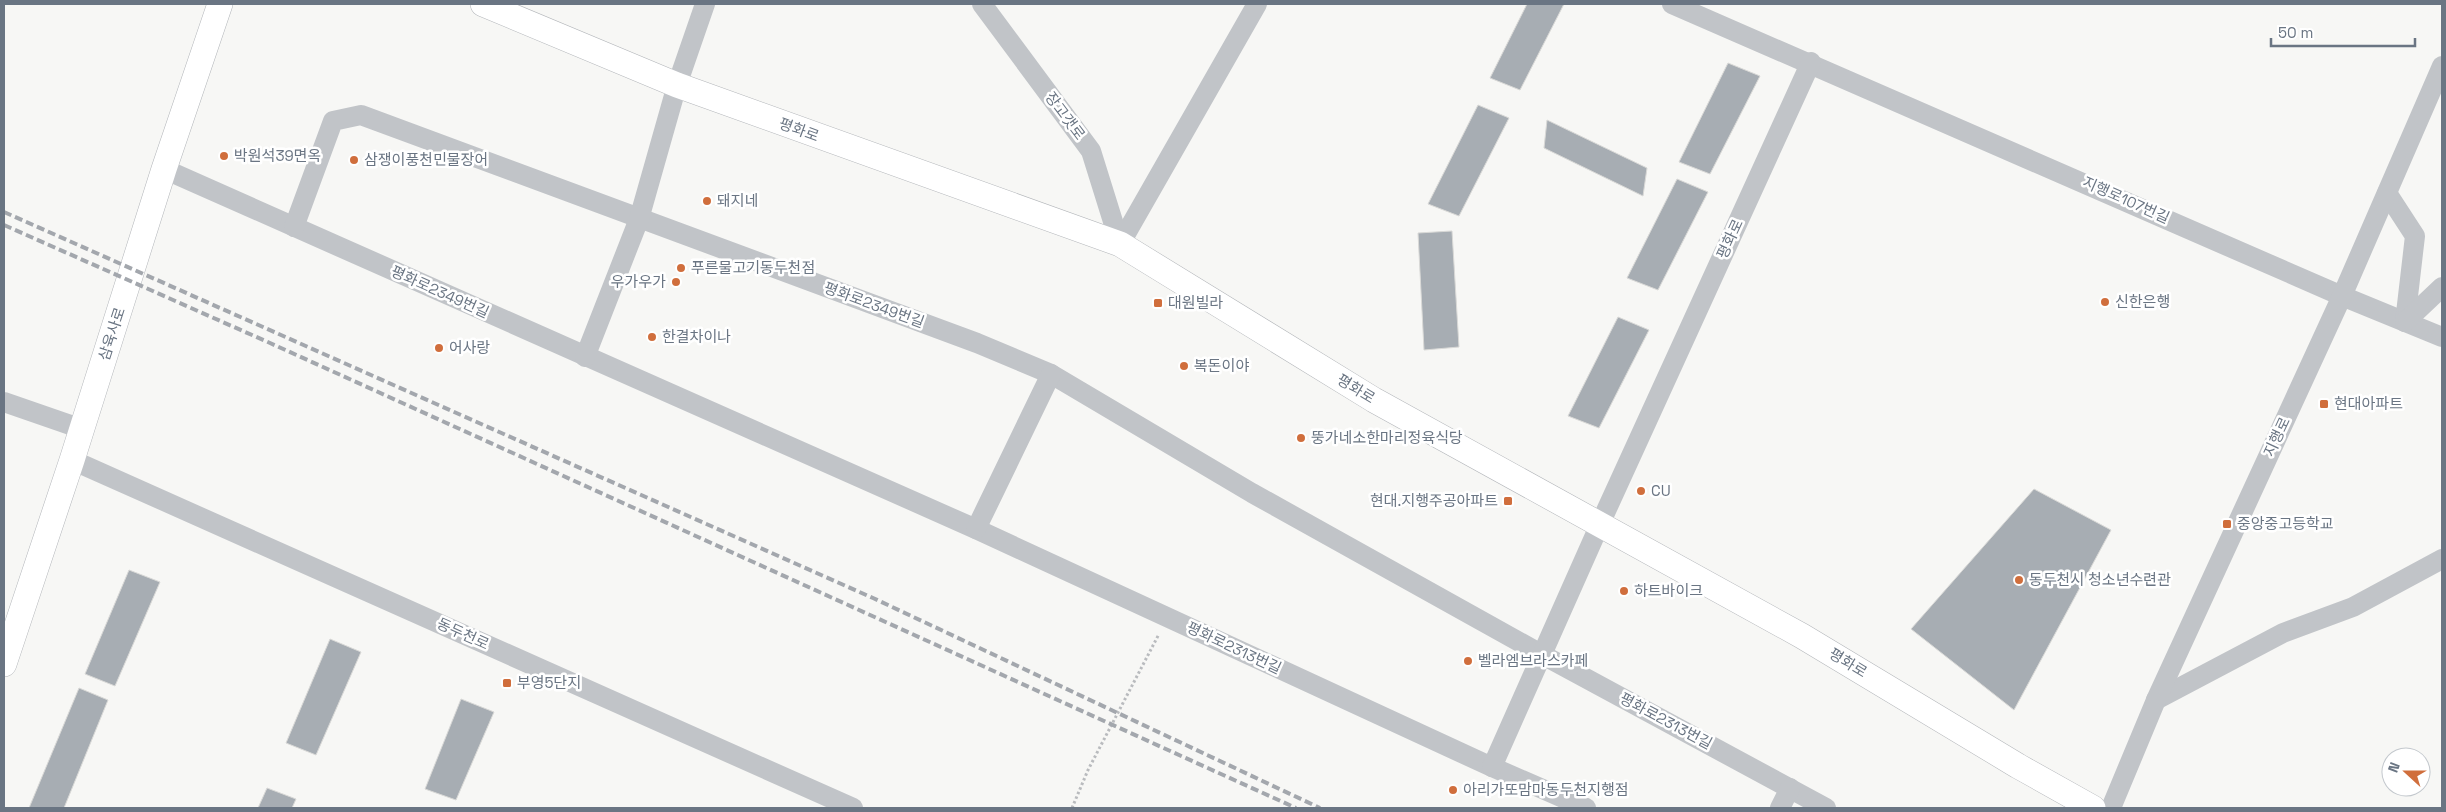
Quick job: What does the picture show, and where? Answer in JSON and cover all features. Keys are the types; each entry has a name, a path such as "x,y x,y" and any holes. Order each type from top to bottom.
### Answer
{"main road":[{"name":"삼육사로","path":"4,664 82,430 164,169 220,4"},
{"name":"평화로","path":"483,4 677,85 1120,244 1374,400 1802,636 2018,766 2093,808"}],"street":[{"path":"585,357 639,219 677,85 705,4"},
{"name":"장고갯로","path":"982,4 1091,151 1120,244"},
{"path":"1120,244 1257,4"},
{"name":"지행로107번길","path":"1672,4 1811,62 2342,296 2442,337"},
{"name":"평화로","path":"1600,524 1811,62"},
{"name":"지행로","path":"2111,808 2156,700 2342,296 2442,66"},
{"name":"평화로2349번길","path":"294,227 333,121 361,115 977,343 1051,374"},
{"name":"평화로2349번길","path":"164,169 976,529"},
{"path":"2387,193 2415,236 2405,322"},
{"path":"2405,322 2442,287"},
{"path":"976,529 1051,374"},
{"name":"평화로2313번길","path":"1051,374 1252,493 1541,654 1826,808"},
{"path":"4,402 82,430"},
{"name":"동두천로","path":"72,460 853,808"},
{"path":"1492,767 1600,524"},
{"name":"평화로2313번길","path":"976,529 1492,767 1586,808"},
{"path":"2156,700 2283,634 2353,607 2442,559"},
{"path":"1780,808 1790,788"}],"path":[{"path":"1072,808 1088,770 1168,618"}],"building":[{"path":"1527,4 1564,4 1520,90 1490,78"},
{"path":"1728,63 1760,76 1710,174 1679,162"},
{"path":"1478,105 1509,118 1459,216 1428,204"},
{"path":"1547,120 1647,168 1643,196 1544,148"},
{"path":"1677,179 1708,192 1658,290 1627,278"},
{"path":"1452,231 1459,347 1424,350 1418,233"},
{"path":"1618,317 1649,330 1599,428 1568,416"},
{"name":"동두천시 청소년수련관","path":"2034,489 2111,530 2014,710 1911,629"},
{"path":"129,570 160,582 115,686 85,674"},
{"path":"330,639 361,652 316,755 286,743"},
{"path":"79,688 108,700 64,808 29,808"},
{"path":"461,699 494,712 456,800 425,789"},
{"path":"267,788 296,799 292,808 258,808"}],"railway":[{"path":"4,212 873,598 1320,808"},
{"path":"4,225 270,343 1296,808"}],"place":[{"name":"박원석39면옥","path":"224,156"},
{"name":"삼쟁이풍천민물장어","path":"354,160"},
{"name":"돼지네","path":"707,201"},
{"name":"푸른물고기동두천점","path":"681,268"},
{"name":"우가우가","path":"676,282"},
{"name":"신한은행","path":"2105,302"},
{"name":"대원빌라","path":"1158,303"},
{"name":"한결차이나","path":"652,337"},
{"name":"어사랑","path":"439,348"},
{"name":"복돈이야","path":"1184,366"},
{"name":"현대아파트","path":"2324,404"},
{"name":"뚱가네소한마리정육식당","path":"1301,438"},
{"name":"CU","path":"1641,491"},
{"name":"현대.지행주공아파트","path":"1508,501"},
{"name":"중앙중고등학교","path":"2227,524"},
{"name":"동두천시 청소년수련관","path":"2019,580"},
{"name":"하트바이크","path":"1624,591"},
{"name":"벨라엠브라스카페","path":"1468,661"},
{"name":"부영5단지","path":"507,683"},
{"name":"아리가또맘마동두천지행점","path":"1453,790"}]}
